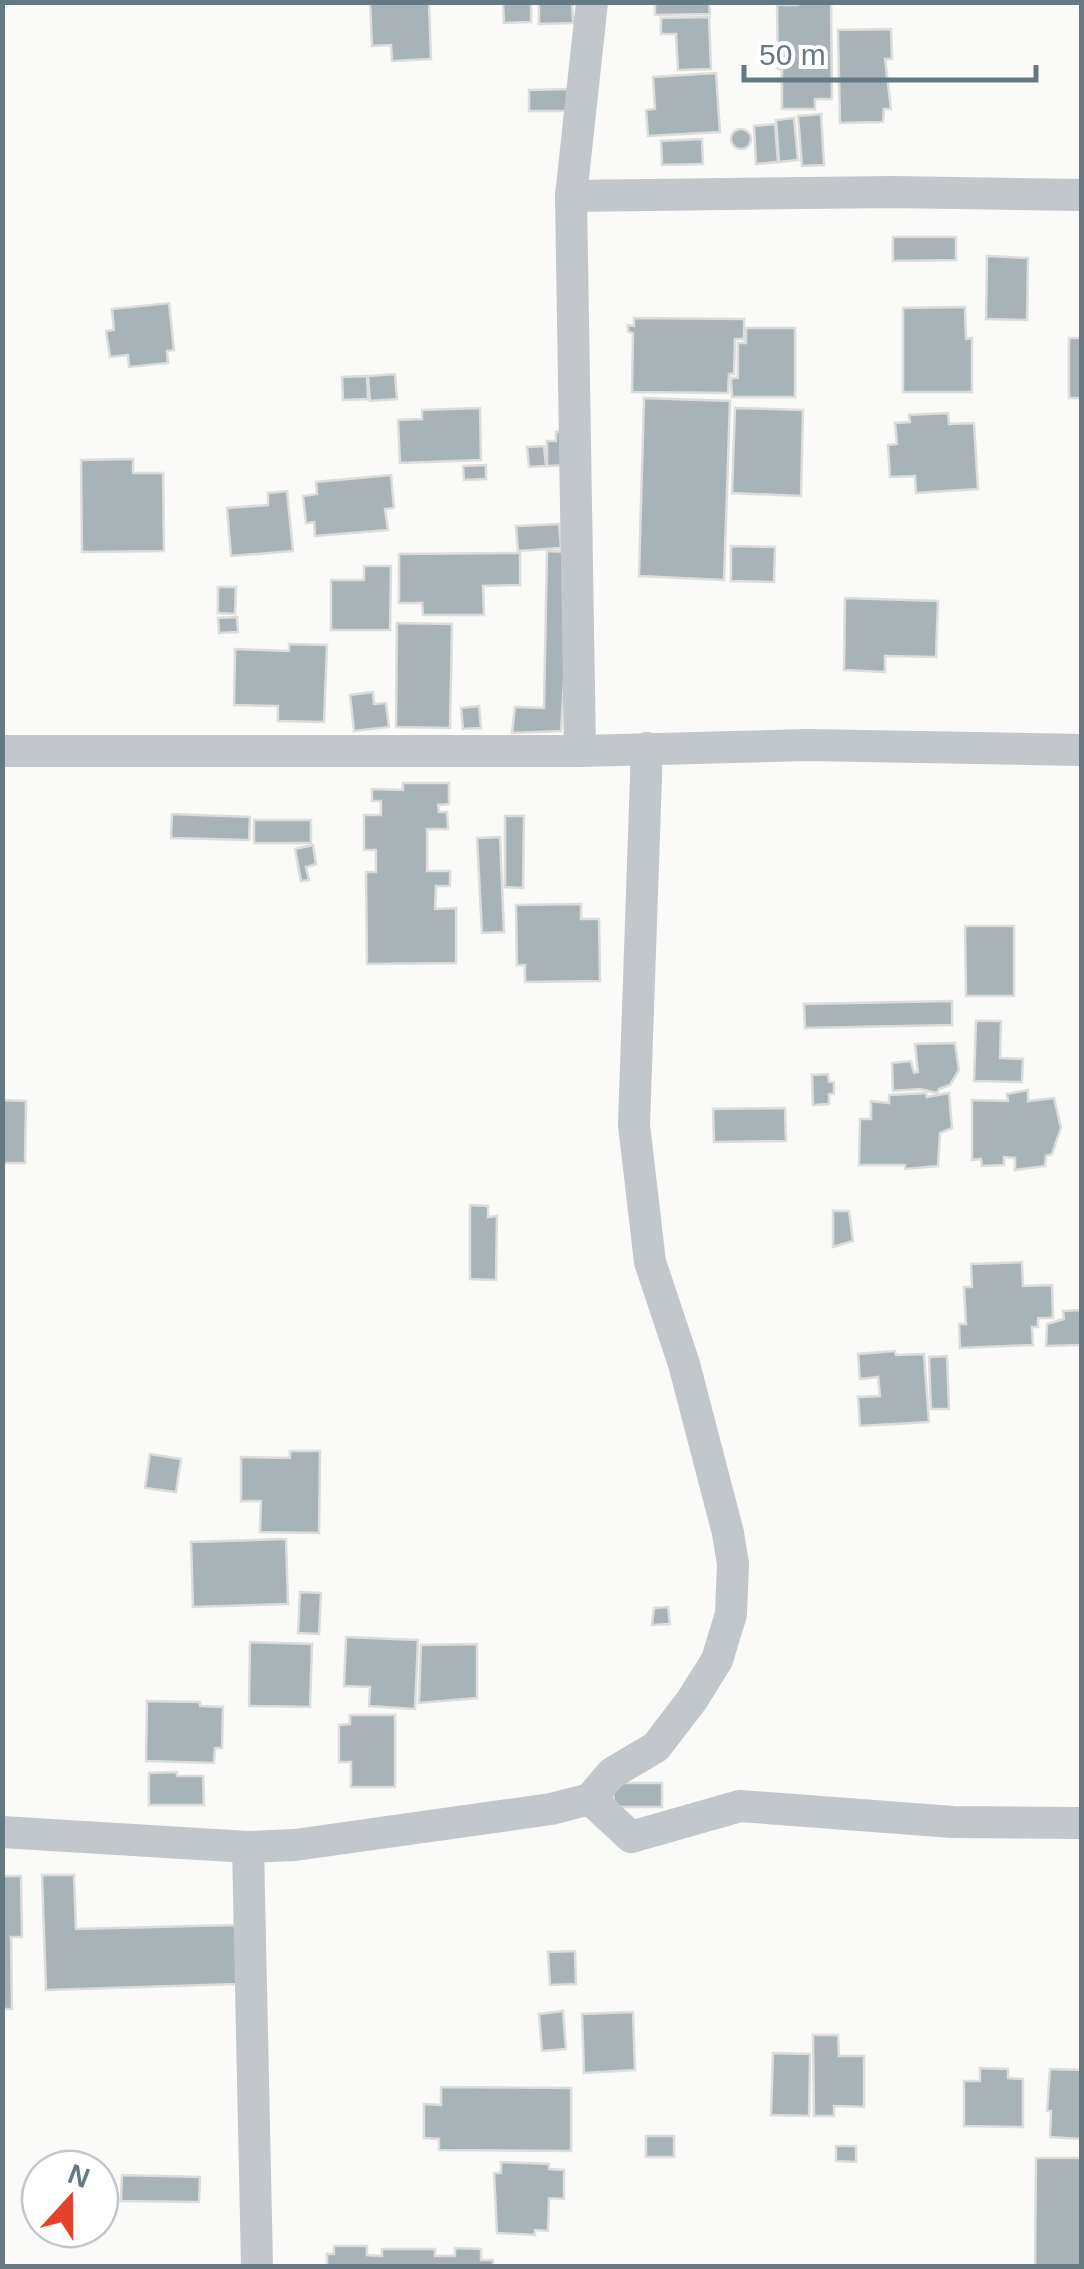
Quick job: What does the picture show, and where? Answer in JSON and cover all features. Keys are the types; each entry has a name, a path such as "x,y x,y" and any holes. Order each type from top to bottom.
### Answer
{"street":[{"path":"580,751 572,196 592,2"},
{"path":"572,196 892,192 1082,195"},
{"path":"2,752 580,751 807,745 1082,750"},
{"path":"2,1832 248,1848 295,1845 590,1799 612,1772 656,1747 717,1660 731,1614 733,1564 684,1364 650,1262 634,1125 647,748"},
{"path":"590,1799 632,1838 740,1806 953,1822 1082,1824"},
{"path":"248,1848 257,2266"}],"building":[{"path":"370,2 429,2 431,59 392,61 391,45 372,46"},
{"path":"503,2 531,2 531,22 504,23"},
{"path":"539,2 572,2 573,23 539,24"},
{"path":"655,2 709,2 710,14 655,15"},
{"path":"831,2 832,99 815,99 815,109 782,109 777,5"},
{"path":"709,17 711,69 678,70 676,34 661,34 661,18"},
{"path":"891,29 892,59 885,59 891,109 884,109 883,122 840,123 838,30"},
{"path":"716,73 720,132 648,136 646,110 655,109 653,77"},
{"path":"569,89 569,111 529,111 529,90"},
{"path":"821,114 824,165 802,166 798,116"},
{"path":"794,118 798,160 779,162 776,120"},
{"path":"775,124 778,162 756,164 754,126"},
{"path":"737,129 745,129 751,139 745,149 737,149 731,143 731,135"},
{"path":"702,139 703,164 662,165 661,141"},
{"path":"893,237 956,237 956,260 893,261"},
{"path":"987,256 1028,258 1027,320 986,319"},
{"path":"169,303 174,350 167,351 168,363 129,367 128,355 110,357 106,331 114,330 112,309"},
{"path":"965,307 966,339 972,338 972,392 903,392 903,308"},
{"path":"634,318 744,319 744,339 735,339 734,374 729,374 728,393 632,392 633,333 628,332 628,325 634,326"},
{"path":"746,328 795,328 795,397 732,397 731,378 738,378 738,343 746,343"},
{"path":"1069,338 1082,338 1082,398 1069,398"},
{"path":"395,374 397,399 370,401 368,376"},
{"path":"367,376 368,399 343,400 342,377"},
{"path":"644,398 730,401 724,580 639,576"},
{"path":"480,408 481,460 400,463 398,420 422,419 422,410"},
{"path":"735,408 803,410 801,496 732,493"},
{"path":"948,413 949,424 974,423 978,489 916,493 915,476 890,477 888,445 897,444 895,423 910,422 909,415"},
{"path":"567,431 569,465 547,466 547,441 556,441 556,432"},
{"path":"544,446 546,466 529,467 527,447"},
{"path":"133,459 133,473 163,473 164,551 82,552 81,460"},
{"path":"486,465 486,479 464,480 463,466"},
{"path":"391,475 394,508 385,509 388,530 315,536 314,522 306,523 303,496 317,494 316,482"},
{"path":"287,491 293,551 231,556 227,508 268,505 268,493"},
{"path":"559,524 561,548 518,551 516,526"},
{"path":"731,546 775,547 774,582 731,581"},
{"path":"547,551 572,552 561,731 512,733 515,707 544,708"},
{"path":"520,553 520,585 483,586 484,615 423,615 422,603 399,603 399,554"},
{"path":"364,566 391,566 390,630 331,630 331,580 364,580"},
{"path":"218,587 236,587 235,614 218,613"},
{"path":"845,598 938,601 936,657 885,656 885,672 844,670"},
{"path":"237,617 238,632 219,633 218,618"},
{"path":"397,623 452,624 450,728 396,727"},
{"path":"289,644 327,645 324,722 278,721 278,706 234,705 235,649 289,651"},
{"path":"373,692 374,704 386,703 389,727 354,731 350,695"},
{"path":"479,706 481,728 463,729 461,708"},
{"path":"403,783 449,783 449,804 438,805 439,812 447,812 448,829 427,829 427,871 450,871 450,886 436,886 435,909 456,908 456,963 367,964 366,872 376,872 376,850 364,850 364,815 381,815 381,801 372,801 372,789 403,790"},
{"path":"172,814 250,817 249,840 171,838"},
{"path":"505,816 524,816 523,888 505,887"},
{"path":"254,820 311,820 311,843 254,843"},
{"path":"500,837 504,932 482,933 477,838"},
{"path":"313,845 316,864 306,867 309,880 301,881 295,849"},
{"path":"581,904 581,919 599,919 600,981 525,982 525,965 517,965 516,905"},
{"path":"965,926 1014,926 1014,996 966,996"},
{"path":"952,1001 952,1025 805,1028 804,1004"},
{"path":"976,1021 1001,1021 1000,1058 1023,1059 1022,1082 974,1081"},
{"path":"955,1043 959,1070 950,1085 937,1093 920,1089 893,1091 892,1063 911,1061 914,1073 918,1072 915,1044"},
{"path":"828,1074 829,1082 834,1082 834,1094 829,1094 829,1104 813,1105 812,1075"},
{"path":"1028,1090 1028,1101 1054,1098 1061,1128 1045,1166 1015,1170 1015,1158 1004,1157 1004,1165 982,1166 981,1159 972,1160 972,1100 1008,1101 1007,1094"},
{"path":"926,1093 927,1097 949,1093 952,1128 940,1133 938,1166 905,1169 905,1165 859,1165 860,1119 871,1119 871,1101 889,1103 889,1095"},
{"path":"2,1100 26,1101 25,1163 2,1163"},
{"path":"785,1108 786,1141 714,1142 713,1109"},
{"path":"470,1205 488,1206 488,1217 497,1216 496,1280 470,1279"},
{"path":"833,1211 849,1211 853,1241 833,1247"},
{"path":"1022,1262 1023,1286 1052,1285 1053,1318 1038,1318 1038,1327 1032,1327 1033,1345 960,1348 959,1324 966,1324 964,1287 972,1287 971,1264"},
{"path":"1080,1310 1081,1345 1046,1346 1047,1324 1064,1319 1063,1311"},
{"path":"895,1351 896,1355 924,1354 929,1422 860,1426 858,1397 880,1396 878,1377 860,1379 858,1354"},
{"path":"947,1356 949,1409 931,1409 929,1357"},
{"path":"290,1451 320,1451 319,1533 260,1532 261,1501 241,1501 241,1457 290,1458"},
{"path":"150,1454 181,1459 176,1492 145,1488"},
{"path":"286,1539 288,1604 193,1607 191,1542"},
{"path":"300,1592 321,1593 319,1634 298,1633"},
{"path":"668,1607 670,1624 652,1625 654,1608"},
{"path":"346,1637 418,1640 415,1709 369,1706 370,1687 344,1686"},
{"path":"250,1642 312,1644 310,1707 249,1706"},
{"path":"477,1644 477,1698 419,1703 421,1645"},
{"path":"147,1701 200,1702 200,1706 223,1707 222,1748 215,1748 214,1763 146,1761"},
{"path":"350,1715 395,1715 395,1787 351,1787 351,1762 339,1762 339,1725 350,1724"},
{"path":"177,1772 177,1776 203,1776 204,1805 149,1805 149,1773"},
{"path":"613,1783 662,1783 662,1807 614,1807"},
{"path":"42,1875 74,1875 76,1929 235,1925 238,1984 46,1990"},
{"path":"2,1876 21,1876 22,1937 11,1937 12,2009 2,2009"},
{"path":"575,1951 576,1984 550,1985 548,1952"},
{"path":"563,2011 566,2049 542,2051 539,2014"},
{"path":"633,2012 635,2070 584,2073 582,2014"},
{"path":"813,2035 838,2035 839,2056 864,2056 864,2107 834,2106 834,2116 814,2116"},
{"path":"773,2053 810,2054 809,2116 771,2115"},
{"path":"980,2068 1008,2069 1008,2078 1023,2079 1023,2127 964,2126 964,2081 980,2081"},
{"path":"1050,2069 1082,2070 1082,2139 1050,2137"},
{"path":"441,2087 571,2088 571,2151 439,2150 439,2139 424,2138 424,2104 441,2105"},
{"path":"646,2136 674,2136 674,2157 646,2157"},
{"path":"836,2146 856,2146 856,2162 836,2161"},
{"path":"1036,2158 1082,2158 1082,2266 1035,2266"},
{"path":"501,2162 549,2164 549,2169 564,2170 564,2199 549,2198 548,2231 535,2230 535,2235 497,2233 494,2173 501,2173"},
{"path":"122,2175 200,2177 199,2202 121,2201"},
{"path":"334,2246 367,2246 367,2255 382,2256 382,2249 435,2249 435,2256 455,2256 455,2248 481,2249 481,2260 493,2260 493,2266 327,2266 327,2254 334,2254"}]}
